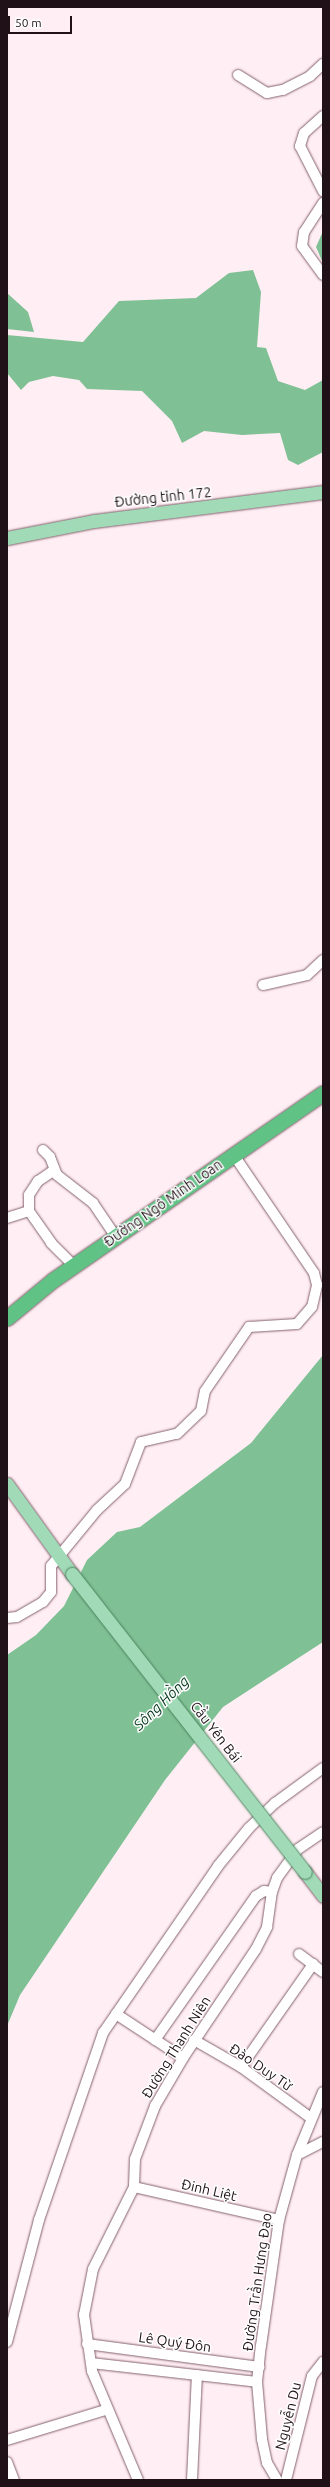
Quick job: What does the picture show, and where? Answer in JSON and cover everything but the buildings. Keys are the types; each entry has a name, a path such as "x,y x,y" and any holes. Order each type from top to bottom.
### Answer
{"highway":[{"name":"Đường Ngô Minh Loan","path":"7,1318 74,1266 233,1154 323,1093"}],"main road":[{"name":"Đường tỉnh 172","path":"7,538 94,521 323,492"},
{"path":"7,1484 59,1555"},
{"name":"Cầu Yên Bái","path":"59,1555 72,1574 323,1896"}],"street":[{"path":"238,75 267,93 283,90 310,76 323,64"},
{"path":"323,116 304,133 300,146 323,191"},
{"path":"323,203 304,232 302,246 323,275"},
{"path":"263,985 308,975 323,960"},
{"path":"43,1150 50,1157 53,1171 93,1203 116,1237"},
{"path":"7,1618 17,1617 43,1602 51,1592 51,1566 59,1555 125,1484 141,1442 177,1434 201,1411 205,1391 249,1327 297,1324 312,1307 317,1285 314,1273 233,1154"},
{"path":"53,1171 38,1181 29,1195 29,1211 51,1243 74,1266"},
{"path":"7,1218 29,1211"},
{"path":"7,2342 39,2220 103,2033 218,1866 249,1828 275,1803 323,1768"},
{"name":"Đường Thanh Niên","path":"138,2480 105,2410 91,2363 87,2344 84,2315 93,2269 134,2187 135,2160 156,2106 194,2040 256,1949 267,1927 272,1892 298,1848 323,1832"},
{"path":"155,2040 256,1896 264,1891 272,1892"},
{"path":"299,1954 323,1972"},
{"path":"241,2068 313,1964"},
{"path":"116,2014 183,2058"},
{"name":"Đào Duy Từ","path":"194,2040 241,2068 311,2118"},
{"name":"Đường Trần Hưng Đạo","path":"277,2480 264,2452 257,2382 279,2220 297,2155 323,2092"},
{"path":"297,2155 323,2142"},
{"name":"Đinh Liệt","path":"134,2187 279,2220"},
{"name":"Lê Quý Đôn","path":"87,2344 259,2367"},
{"name":"Nguyễn Du","path":"286,2480 312,2376 323,2362"},
{"path":"91,2363 257,2382"},
{"path":"192,2480 197,2376"},
{"path":"7,2440 105,2410"},
{"path":"7,2462 14,2480"}],"water":[{"path":"323,231 323,263 316,247"},
{"path":"253,270 261,292 257,347 266,348 278,381 305,390 323,380 323,452 298,465 288,460 280,433 242,435 204,431 182,443 172,421 142,391 87,389 79,380 53,376 29,382 21,390 7,373 7,335 83,342 119,301 196,298 229,273"},
{"path":"7,293 28,312 34,332 7,329"},
{"name":"Sông Hồng","path":"323,1355 323,1642 223,1707 165,1780 20,1995 7,2026 7,1655 36,1635 64,1606 87,1560 117,1532 140,1527 251,1443"}]}
